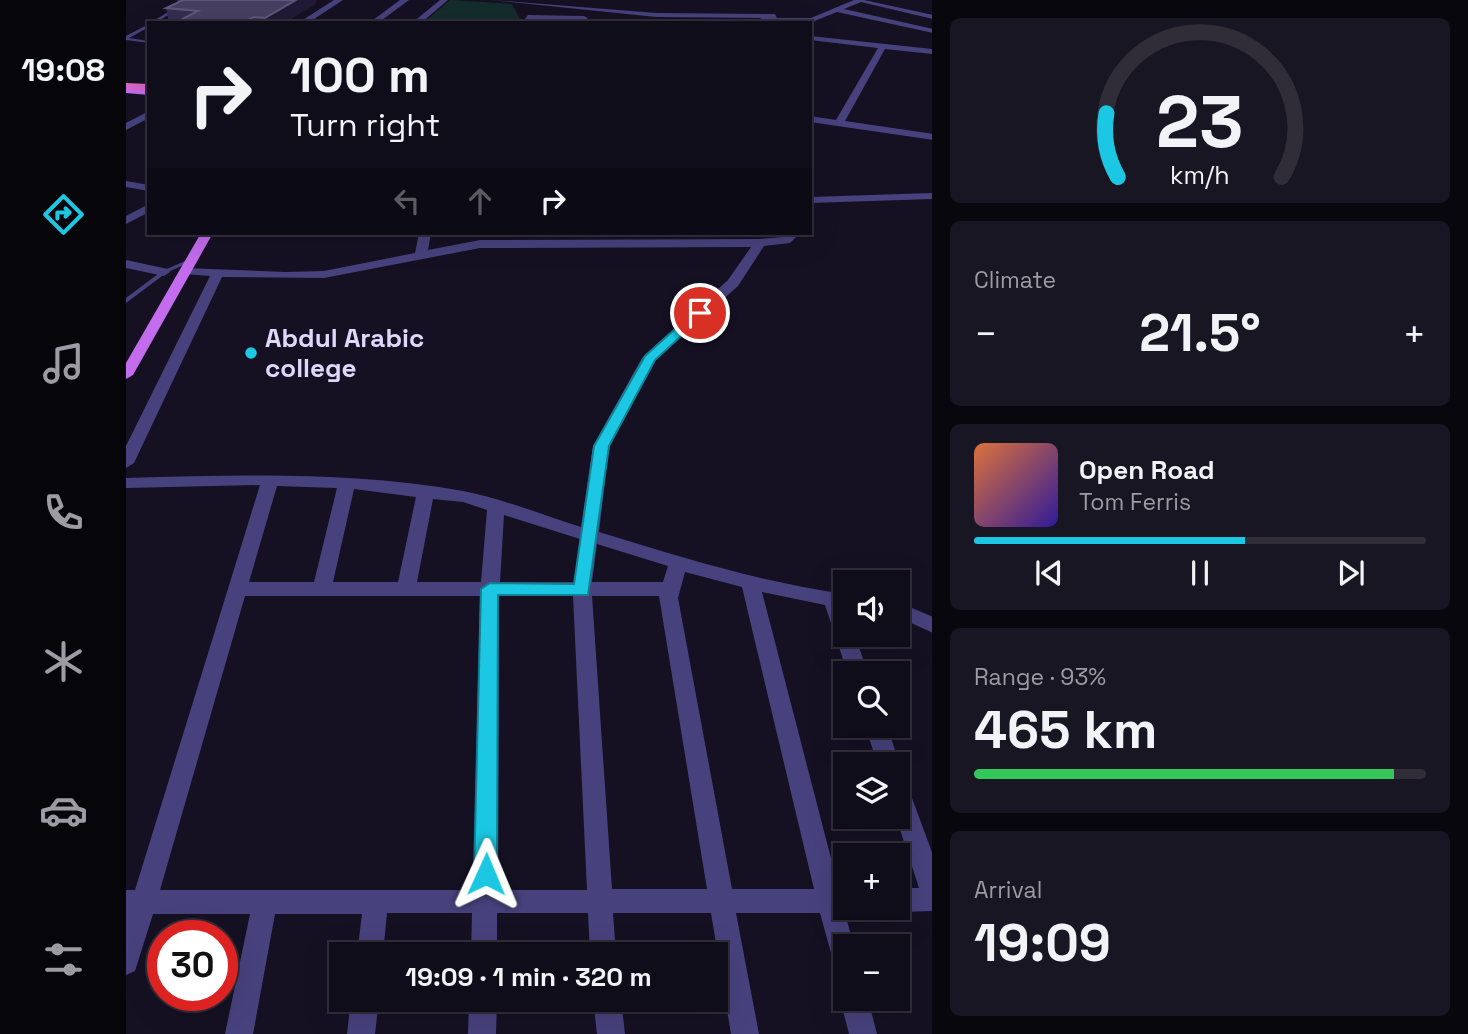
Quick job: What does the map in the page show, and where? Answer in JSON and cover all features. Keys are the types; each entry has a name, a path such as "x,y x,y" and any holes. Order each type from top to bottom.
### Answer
{"highway":[{"path":"126,88 147,90"}],"main road":[{"path":"126,375 192,264 206,235"}],"street":[{"path":"305,21 339,0"},
{"path":"376,21 405,0"},
{"path":"418,21 444,0"},
{"path":"495,0 518,1 615,17"},
{"path":"627,0 631,12"},
{"path":"518,1 530,20 615,17 631,12 733,12 759,20 782,21"},
{"path":"808,21 858,1 932,17"},
{"path":"746,16 775,16 770,8"},
{"path":"838,10 932,31"},
{"path":"812,38 932,52"},
{"path":"839,123 883,46"},
{"path":"126,127 147,115"},
{"path":"812,119 932,137"},
{"path":"126,184 147,188"},
{"path":"812,200 932,196"},
{"path":"126,221 147,209"},
{"path":"421,254 425,235"},
{"path":"192,264 218,272 276,276 342,272 481,238 687,238 760,243 786,240 792,235"},
{"path":"602,942 582,590 601,446 649,358 733,283 760,243"},
{"path":"126,264 164,272"},
{"path":"126,463 218,272"},
{"path":"126,484 270,480 347,484 464,498 678,564 833,599"},
{"path":"126,962 135,902 270,480"},
{"path":"322,589 347,484"},
{"path":"406,589 426,492"},
{"path":"484,942 490,589 496,508"},
{"path":"678,564 668,598 724,900 745,1034"},
{"path":"750,582 833,883"},
{"path":"237,589 671,589"},
{"path":"910,615 932,626"},
{"path":"910,825 932,889"},
{"path":"910,900 932,899"},
{"path":"239,1034 265,901"},
{"path":"371,942 376,901"},
{"path":"135,902 833,901"},
{"path":"857,1011 863,1034"},
{"path":"361,1034 364,1012"},
{"path":"482,1034 483,1012"},
{"path":"608,1012 611,1034"}],"lane":[{"path":"155,21 191,0"},
{"path":"126,39 147,26"},
{"path":"126,39 147,42"},
{"path":"126,301 164,272 192,264"}],"green space":[{"path":"450,0 512,4 521,21 425,21"}],"building":[{"path":"183,0 296,0 265,18 254,17 247,21 179,21 198,11 166,8"}],"place":[{"name":"Abdul Arabic college","path":"251,353"}],"route":[{"path":"486,874 490,589 582,590 601,446 649,358 700,313"}]}
